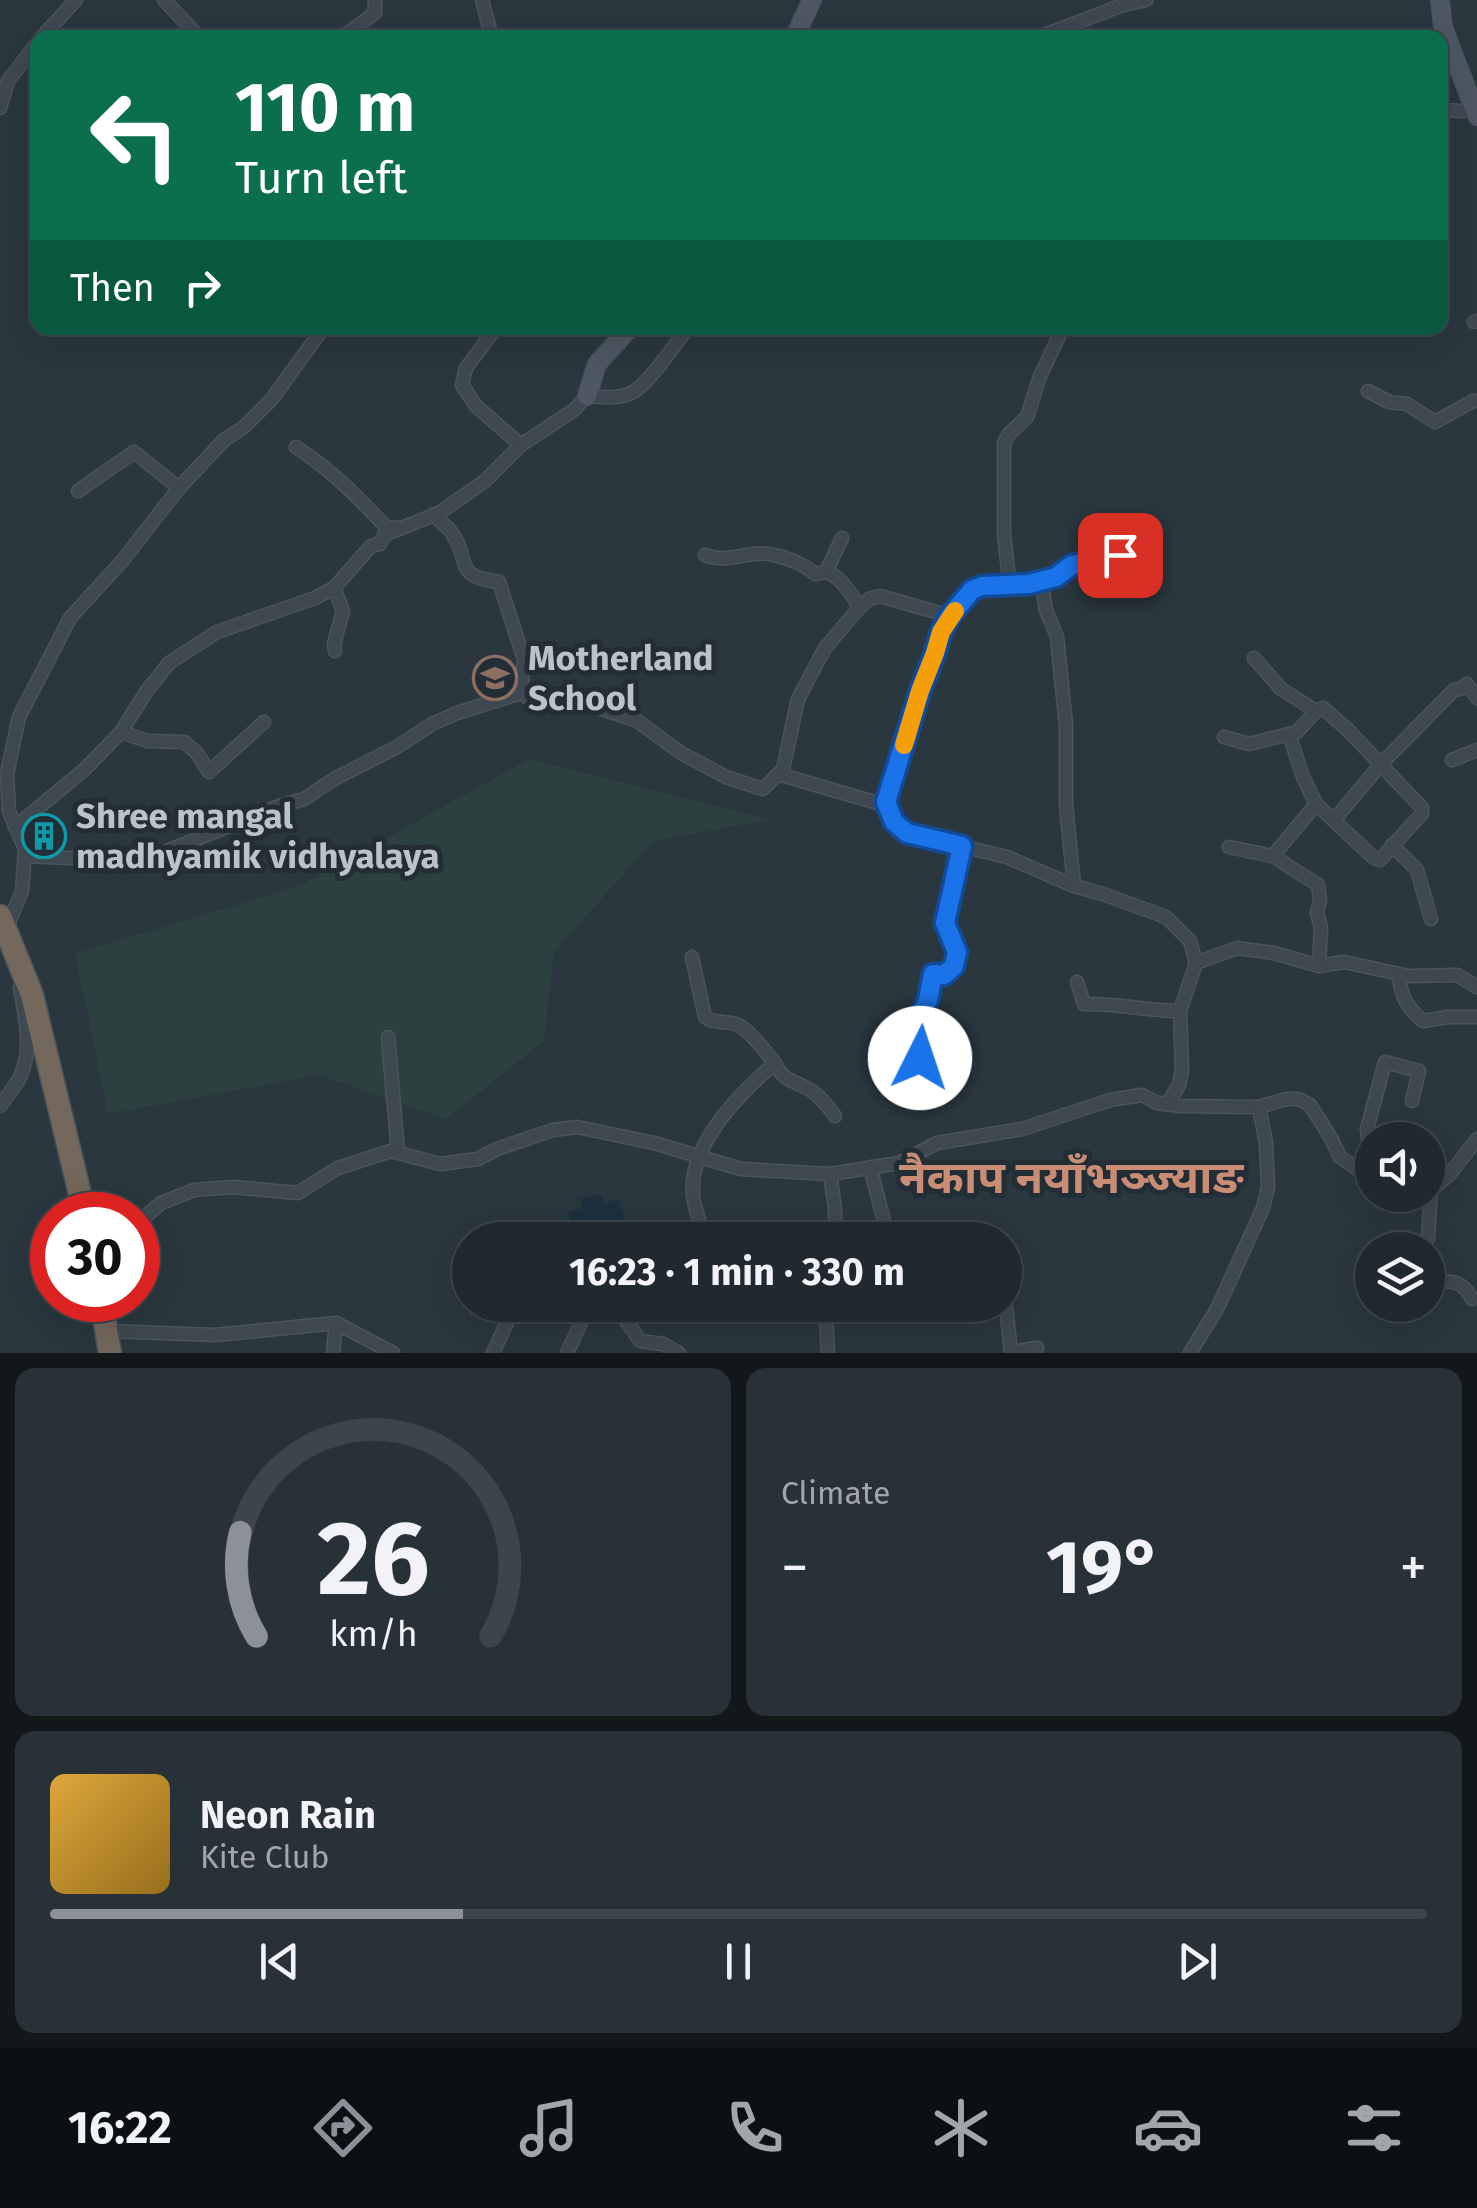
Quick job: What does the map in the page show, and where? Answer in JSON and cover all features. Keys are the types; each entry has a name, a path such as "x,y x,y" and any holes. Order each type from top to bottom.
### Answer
{"highway":[{"path":"6,931 32,995 79,1192"}],"street":[{"path":"48,30 76,0"},
{"path":"164,0 192,30"},
{"path":"351,30 375,13 374,0"},
{"path":"482,0 490,30"},
{"path":"798,30 812,0"},
{"path":"1057,30 1146,0"},
{"path":"1440,0 1444,30"},
{"path":"1448,39 1475,111 1448,110"},
{"path":"0,108 8,81 30,52"},
{"path":"0,1106 21,1076 27,1050 6,931 22,892 25,856 9,811 8,774 19,718 70,618 123,560 179,488 224,440 271,400 318,335"},
{"path":"491,335 466,368 462,386 476,406 521,445"},
{"path":"14,827 86,769 121,732 169,663 218,632 334,588 370,546 380,544 384,534 433,515 485,482 521,445 574,410 587,396 597,364 621,335"},
{"path":"587,396 616,397 634,392 682,335"},
{"path":"1010,586 1004,534 1004,443 1026,417 1060,335"},
{"path":"1368,391 1389,402 1408,404 1435,422 1477,401"},
{"path":"296,447 329,470 386,528 401,529"},
{"path":"78,491 134,452 179,488"},
{"path":"433,515 451,532 466,570 478,579 500,582 524,659 521,693"},
{"path":"826,572 842,538"},
{"path":"705,556 767,555 798,564 815,574 832,573 860,607"},
{"path":"1136,556 1120,555 1072,565 1056,577 1029,584 972,590 941,632 886,802 894,822 907,833 1007,857 1074,886 1166,916 1190,941 1196,963 1180,1010 1183,1053 1179,1084 1168,1103 1158,1103"},
{"path":"1041,580 1046,610 1057,637 1074,886"},
{"path":"334,588 344,611 335,651"},
{"path":"521,693 532,702 583,703 636,720 681,754 726,777 762,789 783,770 798,699 825,648 860,607 880,596 950,616"},
{"path":"1254,658 1281,689 1316,711"},
{"path":"1334,819 1381,764 1454,690 1467,684 1477,698"},
{"path":"25,856 136,861 162,853 304,799 432,724 521,693"},
{"path":"1224,736 1250,744 1289,734 1297,732 1316,711 1324,708 1424,810 1383,858 1374,858 1316,804 1289,734"},
{"path":"121,732 146,741 184,742 196,752 208,772 264,722"},
{"path":"1452,760 1477,750"},
{"path":"778,774 886,802"},
{"path":"1273,856 1316,804"},
{"path":"1392,845 1417,870 1431,918"},
{"path":"920,1058 915,1029 928,1000 933,974 944,975 954,966 957,952 945,923 962,846"},
{"path":"1229,847 1273,856 1318,885 1319,966"},
{"path":"1196,963 1238,948 1319,966 1344,962 1399,974 1456,974 1477,988"},
{"path":"692,957 705,1018 714,1023 736,1023 746,1030 779,1073 818,1095 835,1116"},
{"path":"1399,974 1407,1006 1424,1021 1477,1017"},
{"path":"1077,982 1084,1004 1180,1010"},
{"path":"388,1037 398,1152"},
{"path":"1369,1122 1385,1062 1419,1071 1412,1101"},
{"path":"701,1222 693,1197 693,1176 699,1156 726,1112 775,1063"},
{"path":"160,1204 194,1190 233,1187 298,1193 338,1168 391,1151 440,1164 478,1159 497,1148 553,1130 577,1128 654,1144 740,1169 830,1174 899,1163 938,1143 1022,1129 1110,1100 1142,1095 1178,1106 1259,1107 1286,1099 1299,1100 1310,1105 1340,1157 1355,1165"},
{"path":"1190,1353 1218,1307 1263,1208 1268,1187 1259,1107"},
{"path":"1445,1178 1477,1140"},
{"path":"870,1168 884,1222"},
{"path":"830,1174 836,1222"},
{"path":"1445,1281 1464,1286 1472,1299"},
{"path":"493,1353 507,1322"},
{"path":"566,1353 582,1322"},
{"path":"629,1322 640,1341 679,1353"},
{"path":"826,1322 828,1353"},
{"path":"1008,1322 1011,1352 1037,1348"},
{"path":"333,1353 336,1324"},
{"path":"108,1342 336,1324 394,1353"}],"green space":[{"path":"529,759 770,820 653,841 554,952 544,1041 446,1119 319,1075 108,1114 75,953 300,886"}],"water":[{"path":"601,1194 604,1203 619,1199 626,1222 570,1222 568,1212 582,1208 581,1199"}],"slow traffic":[{"path":"904,745 941,632 955,611"}],"place":[{"name":"Motherland School","path":"495,678"},
{"name":"Shree mangal madhyamik vidhyalaya","path":"44,836"}],"district":[{"name":"नैकाप नयाँभञ्ज्याङ","path":"1071,1178"}],"route":[{"path":"920,1058 915,1029 928,1000 933,974 944,975 954,966 957,952 945,923 962,846 907,833 894,822 886,802 941,632 972,590 1029,584 1056,577 1072,565 1120,555"}]}
